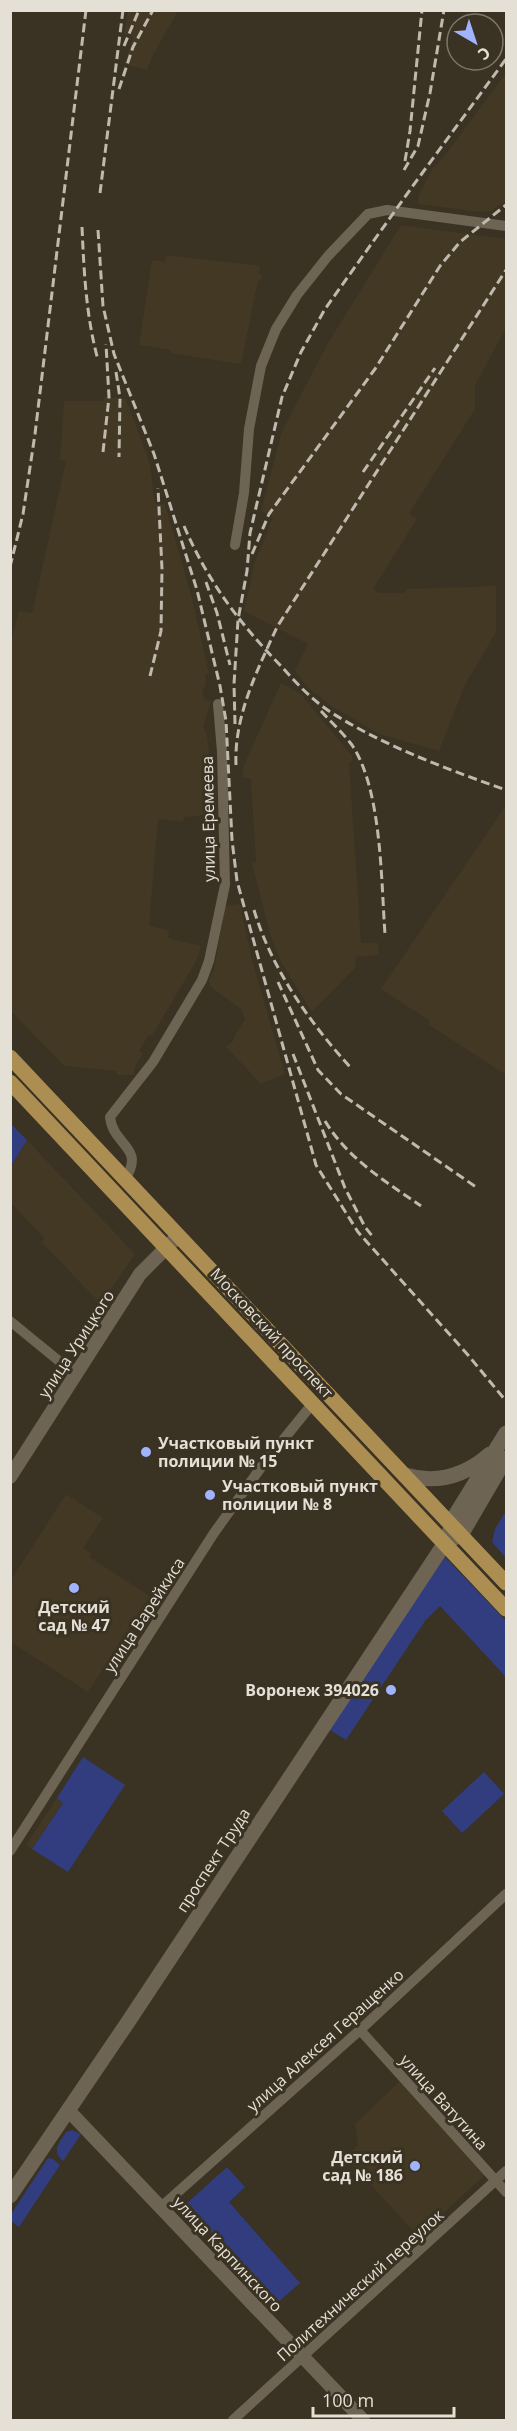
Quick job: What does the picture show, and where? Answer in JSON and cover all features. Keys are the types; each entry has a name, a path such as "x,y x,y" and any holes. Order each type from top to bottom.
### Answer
{"main road":[{"name":"Московский проспект","path":"10,1057 507,1583"},
{"name":"Московский проспект","path":"10,1082 507,1609"},
{"path":"405,1475 417,1479 444,1479 477,1464 504,1446"},
{"path":"456,1530 456,1514 504,1446"},
{"name":"проспект Труда","path":"10,2196 445,1543 456,1530"}],"street":[{"path":"235,545 244,493 249,429 259,376 276,329 297,295 328,256 368,214 387,210 507,226"},
{"name":"улица Еремеева","path":"125,1179 131,1170 133,1160 130,1151 111,1129 110,1117 153,1062 202,980 219,919 225,885 222,752 218,704"},
{"name":"улица Урицкого","path":"10,1477 140,1274 179,1236"},
{"path":"10,1321 59,1361 78,1372"},
{"name":"улица Варейкиса","path":"10,1851 214,1533 255,1474 313,1403"},
{"name":"улица Алексея Геращенко","path":"161,2207 360,2030 507,1894"},
{"name":"улица Ватутина","path":"360,2030 507,2192"},
{"name":"улица Карпинского","path":"68,2110 363,2421"},
{"name":"Политехнический переулок","path":"233,2421 507,2171"}],"shaded area":[{"path":"128,11 178,11 147,70 125,64 133,36 124,34"},
{"path":"506,73 506,201 491,211 481,212 417,204 420,192 433,168"},
{"path":"401,225 506,239 506,302 504,308 506,328 475,385 475,409 409,514 417,519 373,589 379,593 405,593 406,589 496,586 496,632 465,685 439,751 379,734 333,707 307,687 295,670 308,644 244,611 254,564 273,517 261,511 282,431 328,343"},
{"path":"166,255 260,266 259,274 262,275 262,280 258,280 241,364 170,353 171,350 139,345 152,260 165,262"},
{"path":"104,397 126,399 150,464 155,504 165,504 192,598 209,674 205,675 206,683 202,693 205,700 211,701 203,727 207,735 217,814 184,817 183,822 158,819 149,926 169,930 168,938 201,946 196,961 152,1036 149,1035 139,1051 143,1054 134,1068 134,1075 117,1075 117,1071 64,1066 10,1010 11,642 19,611 32,613 66,461 60,460 64,401 103,401"},
{"path":"281,683 301,694 352,756 352,761 349,762 361,943 378,943 379,955 356,957 355,968 312,1012 281,962 270,934 252,864 256,862 251,779 242,777 244,765"},
{"path":"504,808 506,809 506,1075 428,1024 430,1021 381,989"},
{"path":"240,904 252,960 285,1074 261,1084 226,1047 234,1040 234,1036 245,1020 242,1010 211,987 209,980 214,970 225,906"},
{"path":"10,1123 27,1140 11,1166 10,1166"},
{"path":"27,1140 135,1254 101,1304 41,1242 44,1238 11,1203 11,1167"},
{"name":"Детский сад № 47","path":"66,1494 103,1518 83,1548 91,1554 89,1557 150,1596 88,1692 11,1642 10,1635 11,1580"},
{"path":"506,1511 506,1558 492,1542 495,1529"},
{"path":"445,1557 506,1621 506,1677 440,1606 425,1621 346,1740 327,1728"},
{"path":"83,1757 125,1785 68,1872 32,1849 63,1803 57,1798"},
{"path":"484,1772 504,1794 462,1833 442,1811"},
{"path":"57,1798 63,1802 32,1849 26,1845"},
{"name":"Детский сад № 186","path":"400,2081 486,2174 418,2236 345,2157 358,2145 355,2124"},
{"path":"72,2130 81,2134 63,2161 57,2154 57,2147 66,2132"},
{"path":"48,2158 60,2165 19,2227 11,2221 11,2214"},
{"path":"227,2167 245,2187 229,2202 300,2283 275,2305 186,2204"}],"railway":[{"path":"10,567 23,514 35,434 86,10"},
{"path":"100,193 123,10"},
{"path":"124,46 139,10"},
{"path":"119,89 133,47 153,10"},
{"path":"405,161 422,10"},
{"path":"404,170 418,146 430,93 444,10"},
{"path":"235,724 234,684 238,620 247,571 250,533 282,397 301,352 325,309 506,59"},
{"path":"252,554 269,514 375,369 440,266 460,242 506,205"},
{"path":"82,227 88,310 98,360"},
{"path":"98,230 103,306 114,354 154,454 197,590 220,686 226,721 232,840 237,881 316,1165 358,1232 506,1401"},
{"path":"236,765 239,729 248,694 277,627 506,270"},
{"path":"103,452 109,397 106,344"},
{"path":"363,472 435,368"},
{"path":"116,372 120,398 119,457"},
{"path":"150,676 161,631 162,569 158,488"},
{"path":"184,526 214,584 226,601 293,680 318,703 395,747 506,790"},
{"path":"206,582 217,613 230,665"},
{"path":"321,711 352,745 362,764 369,786 375,811 381,863 385,934"},
{"path":"254,910 271,954 294,995 321,1033 351,1068"},
{"path":"278,982 318,1070 341,1094 476,1187"},
{"path":"293,1054 345,1188 365,1227 373,1237"},
{"path":"325,1121 334,1135 356,1158 421,1206"}],"place":[{"name":"Участковый пункт полиции № 15","path":"146,1452"},
{"name":"Участковый пункт полиции № 8","path":"210,1495"},
{"name":"Детский сад № 47","path":"74,1588"},
{"name":"Воронеж 394026","path":"391,1690"},
{"name":"Детский сад № 186","path":"415,2166"}]}
